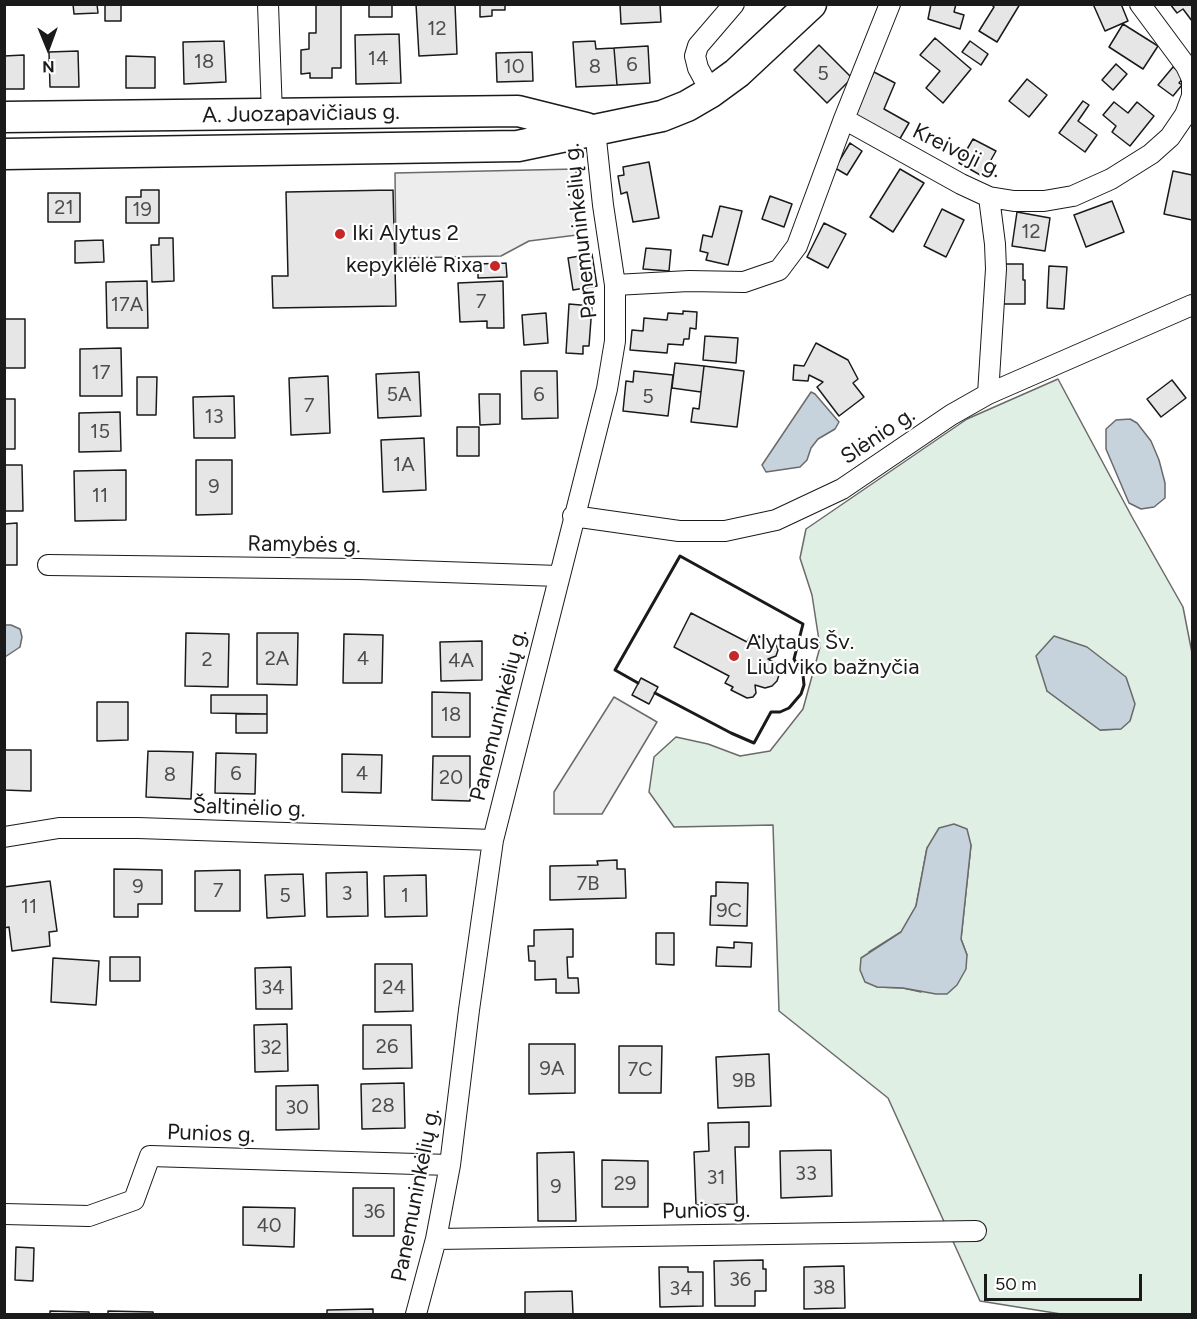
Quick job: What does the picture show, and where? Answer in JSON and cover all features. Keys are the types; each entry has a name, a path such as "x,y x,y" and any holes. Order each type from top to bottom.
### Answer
{"main road":[{"name":"A. Juozapavičiaus g.","path":"4,154 518,146 662,116 687,106 737,73 811,4"},
{"name":"A. Juozapavičiaus g.","path":"4,117 518,111 595,130"},
{"path":"189,115 191,151"}],"street":[{"path":"268,4 272,114"},
{"path":"711,92 698,69 695,56 698,46 734,4"},
{"path":"615,285 689,281 744,282 779,270 797,246 890,4"},
{"name":"Kreivoji g.","path":"844,119 961,184 989,197 1014,201 1044,201 1073,196 1111,179 1152,154 1170,137 1185,115 1192,96 1192,79 1186,66 1140,4"},
{"name":"Panemuninkėlių g.","path":"416,1314 436,1239 450,1165 493,840 573,516 607,389 615,341 615,285 595,130"},
{"path":"988,394 996,269 989,197"},
{"name":"Slėnio g.","path":"573,516 679,531 725,531 776,520 842,489 988,394 1192,305"},
{"name":"Ramybės g.","path":"48,565 347,569 558,576"},
{"name":"Šaltinėlio g.","path":"4,837 59,828 138,828 493,840"},
{"name":"Punios g.","path":"4,1214 89,1216 134,1200 150,1156 450,1165"},
{"name":"Punios g.","path":"436,1239 976,1231"}],"green space":[{"path":"1058,379 1183,607 1192,653 1192,1314 1061,1314 980,1301 888,1098 779,1011 773,825 674,827 649,792 654,757 676,737 708,744 740,756 770,751 803,709 820,647 812,595 800,558 806,529 967,419","holes":["1047,691 1120,729 1100,730","971,845 961,939 967,955 921,992 903,988 877,987 869,952 901,932 916,906 927,848"]}],"shaded area":[{"path":"576,169 577,235 529,241 501,256 396,258 395,173"},
{"path":"811,392 839,422 835,429 818,439 811,448 807,460 800,467 766,472 762,465"},
{"path":"1130,419 1137,423 1151,441 1159,460 1165,483 1165,498 1154,507 1141,509 1129,503 1106,449 1106,429 1116,420"},
{"path":"5,625 20,629 22,637 20,647 5,657"},
{"path":"1054,636 1087,647 1126,677 1135,704 1130,721 1121,729 1100,730 1047,691 1036,656"},
{"path":"614,697 657,722 602,814 554,814 554,792"},
{"path":"954,824 967,829 971,845 961,939 967,955 966,969 957,985 947,994 936,994 903,988 877,987 865,982 860,970 861,958 901,932 916,906 927,848 939,828"}],"building":[{"path":"73,4 97,4 98,13 74,14"},
{"path":"105,4 121,4 121,21 105,21"},
{"path":"316,4 341,4 341,68 332,68 332,78 310,78 310,73 301,74 301,50 309,49 309,33 316,33"},
{"path":"369,4 392,4 392,17 369,17"},
{"path":"416,4 455,4 457,54 419,56"},
{"path":"480,4 505,4 505,10 492,10 492,16 480,17"},
{"path":"620,4 660,4 661,22 621,24"},
{"path":"931,4 956,4 954,12 964,15 960,29 928,19"},
{"path":"991,4 1020,4 997,42 979,31 994,7"},
{"path":"1093,4 1121,4 1128,21 1105,31"},
{"path":"1170,4 1192,4 1192,21 1183,9 1177,13"},
{"path":"1123,24 1158,46 1143,69 1109,47"},
{"path":"399,34 401,83 356,84 355,35"},
{"path":"935,38 971,69 943,103 926,88 940,71 920,55"},
{"path":"224,41 226,82 184,84 183,42"},
{"path":"595,41 596,49 614,48 617,85 576,87 573,42"},
{"path":"970,41 988,54 981,65 962,52"},
{"path":"819,45 852,78 827,103 794,70"},
{"path":"648,46 650,83 617,85 614,48"},
{"path":"78,51 79,87 50,87 49,52"},
{"path":"532,52 533,81 497,82 496,53"},
{"path":"24,55 24,89 4,89 4,56"},
{"path":"126,56 155,57 155,88 126,88"},
{"path":"1116,64 1127,74 1113,90 1102,80"},
{"path":"1173,67 1185,76 1179,83 1182,85 1173,96 1158,85"},
{"path":"874,72 895,83 884,109 909,123 898,142 853,117"},
{"path":"1027,79 1047,95 1029,117 1009,101"},
{"path":"1083,101 1089,105 1078,121 1097,135 1085,152 1059,133"},
{"path":"1114,102 1128,113 1137,102 1154,116 1130,146 1112,132 1116,126 1103,115"},
{"path":"973,139 996,151 982,176 959,163"},
{"path":"850,143 862,151 847,175 835,168"},
{"path":"649,162 659,218 633,222 627,192 621,194 618,176 624,175 623,167"},
{"path":"900,169 924,183 893,232 870,217"},
{"path":"1173,171 1192,175 1192,220 1164,214"},
{"path":"141,190 159,190 159,223 126,223 126,197 141,197"},
{"name":"Iki Alytus 2","path":"393,190 396,306 273,308 272,276 288,276 286,192"},
{"path":"48,193 80,193 80,222 48,222"},
{"path":"770,196 792,204 784,227 762,219"},
{"path":"1112,201 1124,232 1086,247 1074,215"},
{"path":"720,206 742,211 728,265 706,260 708,253 700,251 703,235 712,237"},
{"path":"942,209 964,220 946,257 924,246"},
{"path":"1017,212 1050,218 1045,251 1012,246"},
{"path":"824,223 846,234 828,268 807,257"},
{"path":"159,238 173,238 174,281 152,282 151,245 159,245"},
{"path":"103,240 104,262 75,263 75,241"},
{"path":"646,248 671,250 669,271 643,269"},
{"path":"592,254 597,286 573,290 568,258"},
{"path":"506,263 507,277 478,278 478,264"},
{"path":"1000,264 1023,264 1025,304 1000,304"},
{"path":"1049,266 1067,267 1064,309 1047,308"},
{"path":"147,281 148,328 107,328 106,282"},
{"path":"503,281 504,328 487,328 487,321 460,322 458,283"},
{"path":"569,304 592,306 589,346 583,346 583,354 566,353"},
{"path":"683,311 697,312 696,329 690,328 689,339 684,339 683,345 668,344 667,353 630,350 632,330 643,331 644,318 667,320 668,313 683,314"},
{"path":"546,313 548,343 524,345 522,315"},
{"path":"4,319 25,319 25,368 4,368"},
{"path":"705,336 738,338 736,363 703,360"},
{"path":"816,343 848,360 858,379 853,383 864,397 839,416 817,387 823,382 809,375 808,381 793,380 794,365 804,366"},
{"path":"121,348 122,396 80,396 80,349"},
{"path":"675,363 704,366 701,392 672,388"},
{"path":"704,366 744,371 737,427 691,422 693,408 699,409"},
{"path":"521,371 557,371 558,418 522,419"},
{"path":"634,371 673,375 668,416 623,411 626,381 633,382"},
{"path":"419,372 421,416 378,418 376,374"},
{"path":"328,376 330,433 291,435 289,378"},
{"path":"137,377 157,377 156,415 137,415"},
{"path":"1172,380 1186,398 1161,417 1147,399"},
{"path":"479,394 500,394 500,424 480,425"},
{"path":"234,396 235,438 194,438 193,397"},
{"path":"4,399 15,399 15,449 4,449"},
{"path":"120,412 121,451 79,452 79,413"},
{"path":"457,427 479,427 479,456 457,456"},
{"path":"424,438 426,490 383,492 381,440"},
{"path":"196,460 232,460 232,514 196,515"},
{"path":"4,465 22,465 23,511 4,511"},
{"path":"126,470 126,520 75,521 74,471"},
{"path":"17,523 17,565 4,565 4,524"},
{"name":"Alytaus Šv. Liudviko bažnyčia","path":"691,613 747,642 751,635 776,644 778,650 776,656 768,659 775,663 778,669 777,681 765,688 755,685 756,693 753,697 747,698 731,690 733,687 725,683 729,676 674,647"},
{"path":"186,633 229,634 228,687 185,686"},
{"path":"257,633 298,633 297,685 257,684"},
{"path":"344,634 383,635 382,683 343,683"},
{"path":"482,641 482,680 441,681 440,642"},
{"path":"641,678 658,687 649,704 632,695"},
{"path":"432,692 470,693 470,737 432,737"},
{"path":"211,695 267,695 267,714 211,713"},
{"path":"97,702 128,702 128,740 97,741"},
{"path":"236,714 267,714 267,733 236,733"},
{"path":"4,750 31,750 31,791 4,790"},
{"path":"148,751 193,752 191,799 146,797"},
{"path":"216,753 256,754 255,794 215,793"},
{"path":"342,754 382,755 381,793 342,792"},
{"path":"433,756 470,756 470,801 432,800"},
{"path":"617,860 617,869 625,869 626,898 550,900 550,866 598,865 597,861"},
{"path":"114,869 162,870 162,904 138,904 138,917 114,917"},
{"path":"240,870 240,911 195,911 195,871"},
{"path":"367,872 368,916 327,917 326,873"},
{"path":"303,874 305,916 267,918 265,875"},
{"path":"426,875 427,916 385,917 384,876"},
{"path":"50,881 57,931 49,932 50,946 12,951 9,927 4,928 4,887"},
{"path":"716,882 748,883 747,926 710,925 711,896 716,896"},
{"path":"573,929 573,957 567,957 568,978 578,978 579,993 556,993 556,979 535,980 535,961 529,961 528,946 534,946 534,930"},
{"path":"656,933 674,933 674,965 656,964"},
{"path":"734,942 752,943 751,967 716,966 717,947 734,948"},
{"path":"110,957 140,957 140,981 110,981"},
{"path":"53,958 99,961 96,1005 51,1002"},
{"path":"375,964 412,964 413,1011 375,1012"},
{"path":"291,967 292,1009 256,1009 255,968"},
{"path":"287,1024 288,1071 255,1072 254,1025"},
{"path":"363,1025 411,1025 412,1068 363,1069"},
{"path":"529,1044 575,1044 575,1093 529,1094"},
{"path":"619,1046 662,1046 661,1093 619,1093"},
{"path":"769,1054 771,1106 718,1108 716,1057"},
{"path":"404,1083 405,1128 362,1129 361,1084"},
{"path":"318,1085 319,1129 276,1130 276,1086"},
{"path":"749,1122 749,1147 735,1147 737,1204 696,1205 694,1152 709,1151 708,1123"},
{"path":"831,1150 832,1196 781,1198 780,1151"},
{"path":"574,1152 576,1221 538,1221 537,1153"},
{"path":"602,1160 648,1161 648,1207 602,1207"},
{"path":"353,1188 394,1188 394,1236 353,1236"},
{"path":"243,1207 295,1208 294,1247 243,1245"},
{"path":"16,1247 34,1248 33,1281 15,1280"},
{"path":"763,1260 763,1269 766,1269 766,1291 755,1291 755,1306 715,1306 714,1261"},
{"path":"844,1266 845,1308 804,1309 804,1267"},
{"path":"659,1267 688,1267 688,1272 703,1272 703,1306 660,1307"},
{"path":"572,1291 573,1314 525,1314 525,1292"},
{"path":"373,1309 373,1314 327,1314 327,1310"},
{"path":"50,1311 89,1312 89,1314 50,1314"},
{"path":"108,1311 153,1312 153,1314 108,1314"}],"wall":[{"path":"638,683 615,670 680,556 803,624 794,659 803,675 804,685 801,694 789,708 780,712 771,712 754,743 655,693"}],"place":[{"name":"Iki Alytus 2","path":"340,234"},
{"name":"kepyklėlė Rixa","path":"495,266"},
{"name":"Alytaus Šv. Liudviko bažnyčia","path":"734,656"}]}
